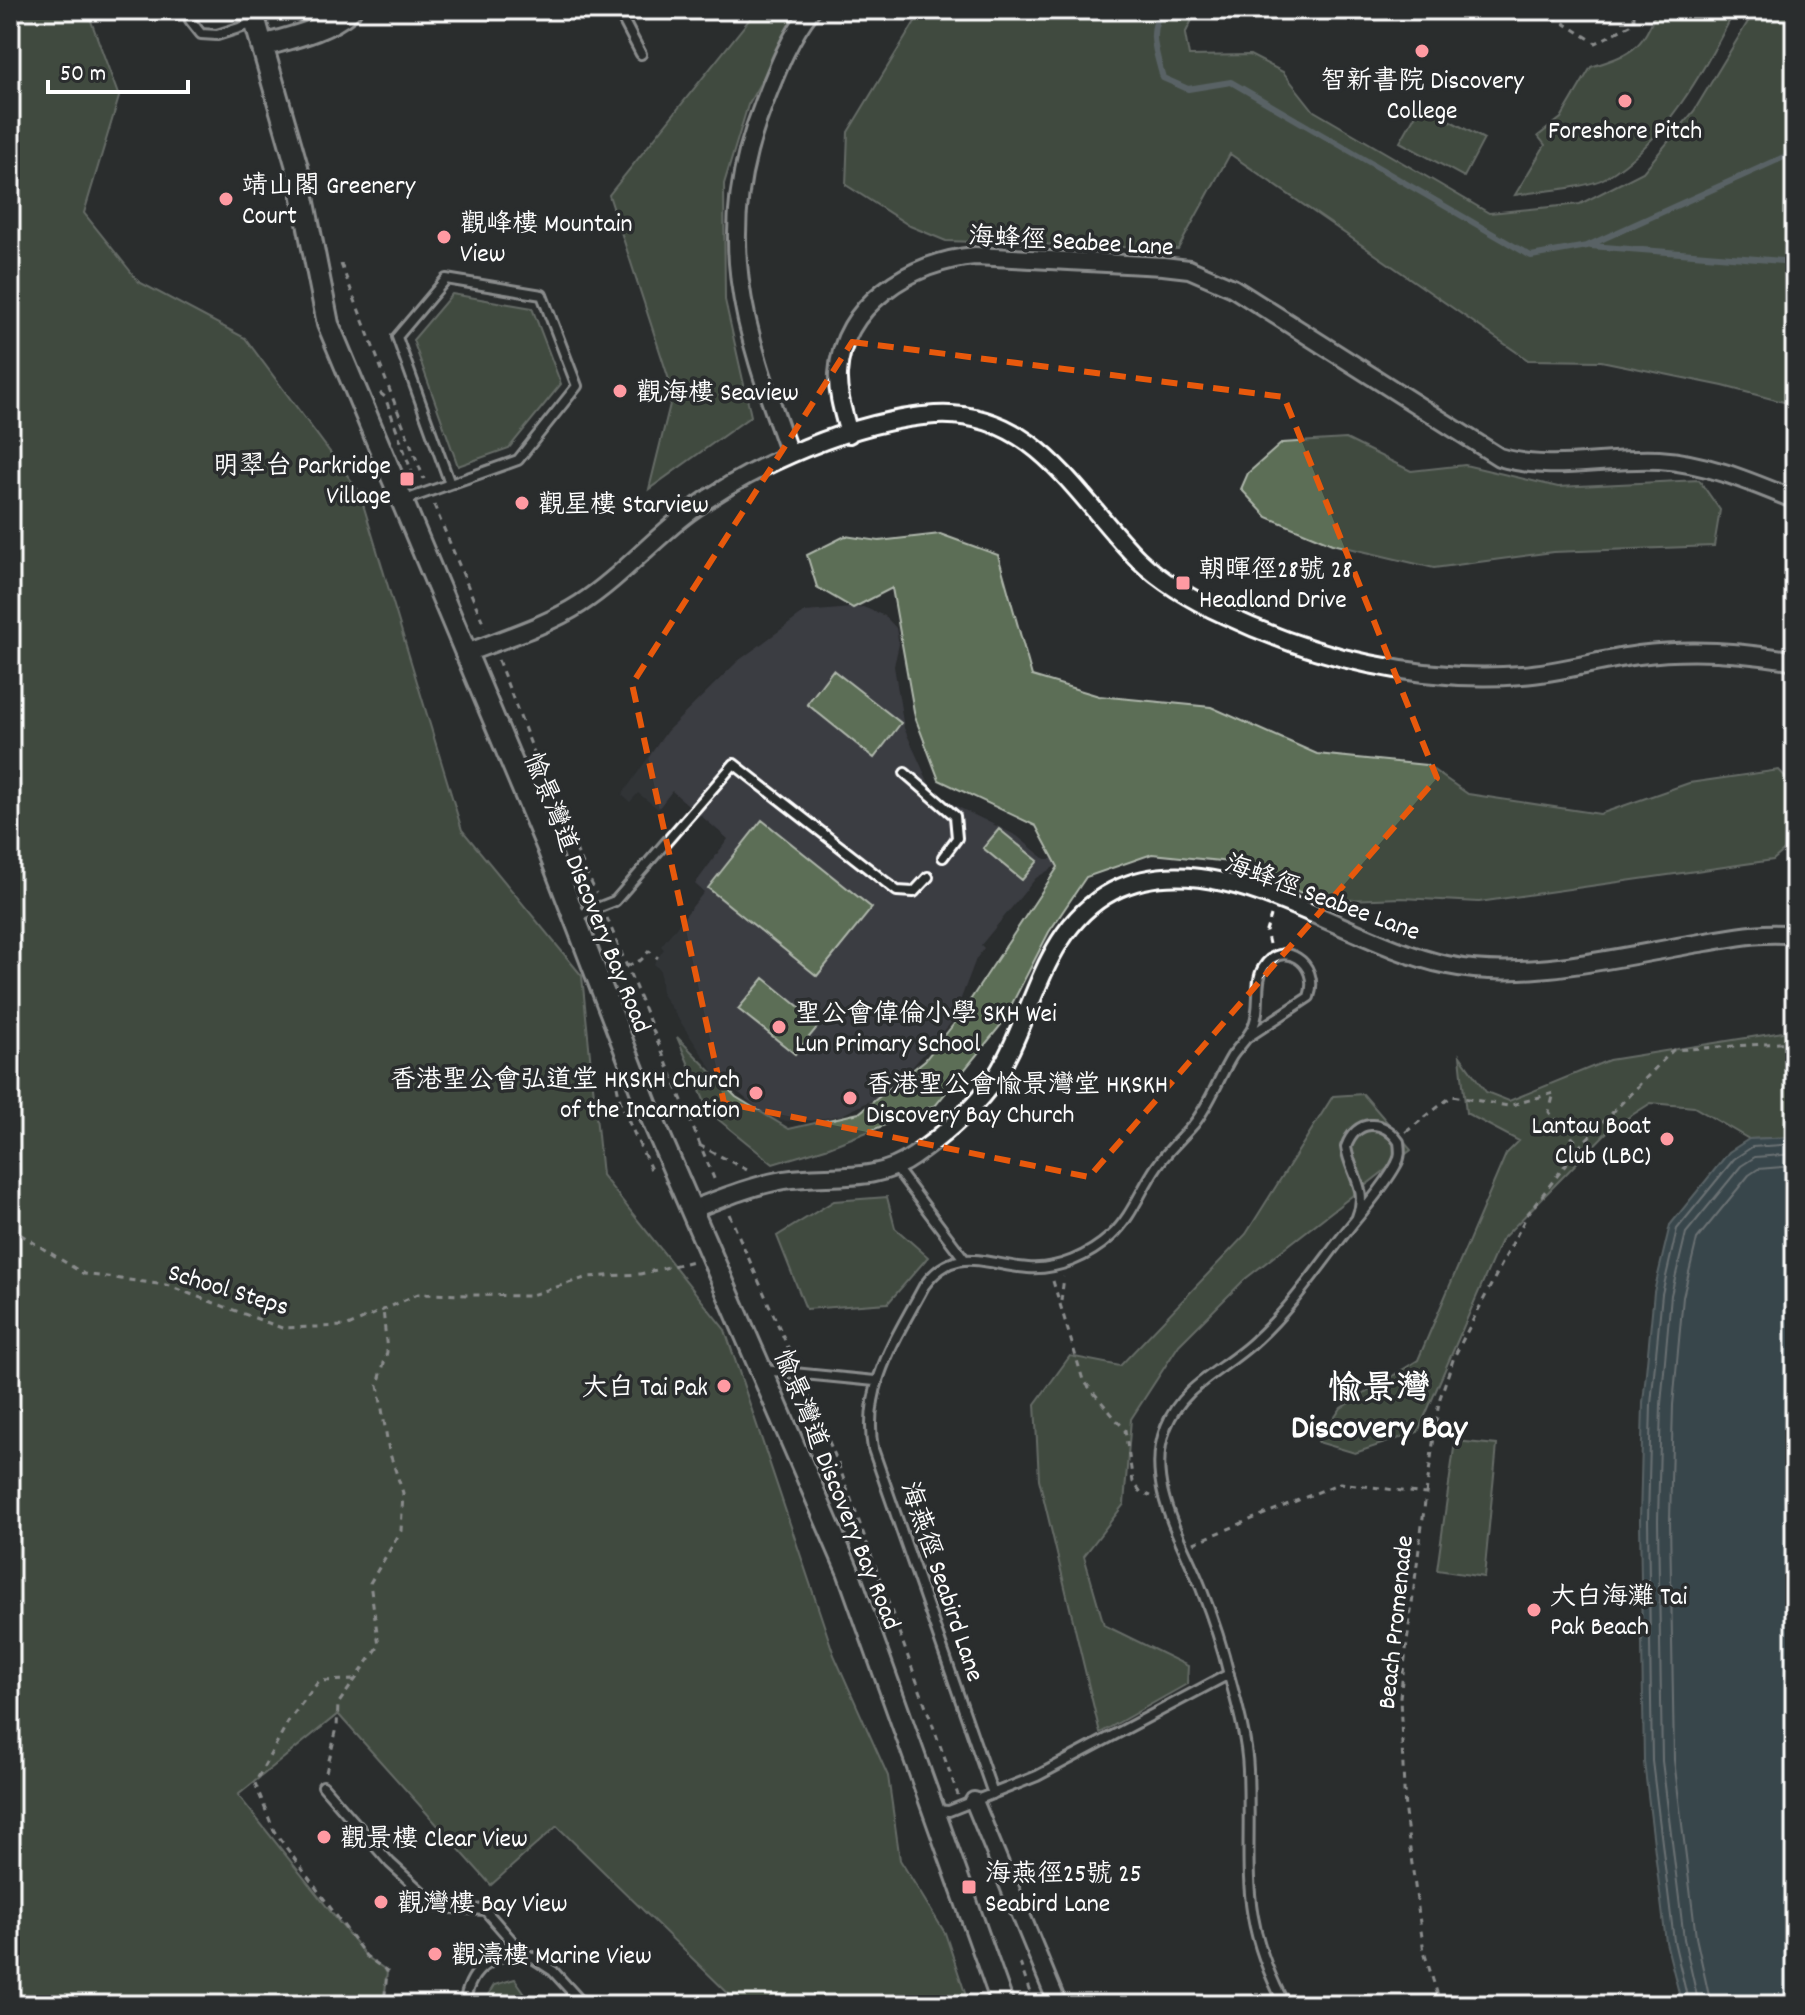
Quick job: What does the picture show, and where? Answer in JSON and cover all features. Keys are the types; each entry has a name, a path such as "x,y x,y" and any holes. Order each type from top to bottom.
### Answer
{"street":[{"path":"262,46 316,30 337,21 350,10"},
{"path":"789,453 753,354 737,256 737,193 745,153 781,58 811,10"},
{"name":"愉景灣道 Discovery Bay Road","path":"254,16 308,212 328,324 575,917 624,1051 848,1571 1003,2005"},
{"name":"海蜂徑 Seabee Lane","path":"849,434 838,388 842,352 864,312 903,277 945,260 975,256 1163,266 1189,269 1233,288 1499,457 1531,465 1640,460 1678,462 1738,478 1795,500"},
{"path":"464,654 580,604 688,514 789,453 849,434 934,415 969,417 1004,427 1050,457 1138,559 1173,587 1247,625 1361,662 1432,673 1487,676 1527,674 1683,651 1795,661"},
{"name":"海蜂徑 Seabee Lane","path":"693,1209 783,1180 876,1175 896,1168 915,1156 989,1086 1060,939 1073,921 1100,899 1143,880 1173,875 1222,881 1431,961 1486,971 1545,967 1753,935 1795,935"},
{"path":"968,1803 1058,2005"}],"lane":[{"path":"189,10 190,20 201,34 217,35 254,16"},
{"path":"618,10 641,54"},
{"path":"400,502 518,460 577,386 542,295 446,279 397,337 450,484"},
{"path":"575,917 615,901 734,764 897,891 914,892 928,877"},
{"path":"905,773 955,816 957,838 943,857"},
{"path":"896,1168 964,1259 1029,1268 1066,1262 1099,1246 1126,1220 1160,1161 1201,1114 1232,1056 1248,1037 1258,1015 1260,979 1272,959 1295,957 1306,963 1313,985 1301,1005 1248,1037"},
{"path":"1285,2005 1266,1970 1253,1931 1247,1891 1248,1766 1229,1674 1201,1588 1163,1494 1159,1452 1177,1406 1193,1387 1271,1326 1357,1217 1396,1165 1400,1154 1397,1139 1383,1125 1371,1124 1350,1136 1348,1159 1362,1192 1363,1204 1357,1217"},
{"name":"海燕徑 Seabird Lane","path":"964,1259 948,1263 934,1273 875,1381 869,1415 873,1449 993,1794"},
{"path":"762,1370 875,1381"},
{"path":"932,1810 949,1811 1049,1770 1229,1674"},
{"path":"323,1786 390,1863 438,1907 485,1910 519,1949 553,1971 584,2005"},
{"path":"464,2005 470,1980 482,1966 519,1949"}],"path":[{"path":"1543,10 1596,43 1634,23 1634,10"},
{"path":"341,264 547,786 602,907 699,1145 836,1458 968,1803"},
{"path":"1272,959 1266,931 1277,901"},
{"path":"627,966 641,960 649,951 658,958"},
{"name":"Beach Promenade","path":"1441,2005 1424,1952 1415,1890 1405,1813 1400,1697 1436,1415 1454,1357 1527,1215 1580,1146 1673,1050 1795,1042"},
{"path":"1397,1139 1452,1096 1508,1106 1554,1093 1549,1112 1580,1146"},
{"path":"699,1145 757,1175 783,1180"},
{"name":"School Steps","path":"10,1228 84,1274 166,1285 282,1328 348,1326 418,1294 528,1296 588,1277 640,1274 680,1264"},
{"path":"1061,1305 1066,1262"},
{"path":"1048,1267 1083,1380 1125,1430 1133,1482 1140,1491 1151,1496 1163,1494"},
{"path":"323,1786 337,1728 338,1704 379,1646 370,1583 401,1531 403,1493 389,1451 378,1385 387,1352 383,1309"},
{"path":"1184,1547 1340,1483 1426,1494"},
{"path":"354,1680 319,1681 289,1720 255,1783 274,1831 366,1956 387,1971 384,2005"},
{"path":"1019,1958 1034,2005"}],"highlighted area":[{"path":"852,342 1284,397 1437,778 1089,1177 724,1103 632,684"}],"shaded area":[{"path":"863,607 885,616 896,628 899,644 894,666 904,728 931,788 954,805 1017,836 1045,859 1067,859 1036,878 981,945 984,948 976,959 952,1022 899,1082 884,1094 842,1115 806,1122 771,1120 714,1072 662,994 660,969 654,964 664,949 661,946 704,892 695,884 728,839 672,791 658,809 638,793 630,802 622,795 667,731 738,661 805,612"}],"green space":[{"path":"10,10 87,10 119,97 84,213 139,282 245,338 359,491 462,830 582,976 602,1175 725,1330 834,1655 888,1776 900,1860 945,1933 969,2005 740,2005 557,1826 491,1885 338,1714 238,1795 366,1956 387,1971 384,2005 10,2005"},
{"path":"757,10 801,10 748,105 724,184 725,300 751,416 649,489 673,392 609,195"},
{"path":"922,10 1197,10 1185,34 1189,56 1250,55 1283,72 1314,111 1489,213 1580,204 1643,172 1694,111 1755,10 1795,10 1795,405 1723,386 1601,361 1528,360 1230,154 1178,249 946,241 910,226 846,185 848,132"},
{"name":"Foreshore Pitch","path":"1656,10 1735,10 1681,103 1647,145 1627,163 1597,181 1515,195 1545,145 1538,136 1561,118 1591,67 1625,54 1640,42"},
{"path":"1421,105 1484,139 1464,177 1400,142"},
{"path":"452,294 532,308 561,384 509,448 458,466 413,340"},
{"path":"1346,439 1411,471 1465,465 1558,487 1699,480 1720,510 1714,546 1553,552 1434,568 1332,544 1267,517 1241,489 1248,473 1282,443"},
{"path":"940,534 998,555 1032,676 1099,696 1211,707 1317,754 1426,765 1468,794 1600,814 1689,783 1779,770 1795,787 1795,841 1773,860 1479,902 1402,898 1320,901 1230,862 1152,854 1086,877 1049,932 1001,1025 936,1105 829,1147 773,1164 709,1112 677,1037 736,1097 789,1129 859,1113 925,1060 957,1020 1058,867 1036,826 939,780 915,717 892,588 853,608 817,587 807,555 845,536 879,541"},
{"path":"833,670 901,723 874,758 807,704"},
{"path":"762,820 872,908 817,976 708,888"},
{"path":"999,829 1038,861 1022,880 983,848"},
{"path":"764,978 820,1024 795,1054 738,1009"},
{"path":"1795,1030 1795,1137 1749,1139 1694,1107 1651,1103 1610,1129 1501,1240 1418,1432 1355,1453 1318,1442 1341,1408 1418,1360 1506,1154 1519,1141 1466,1113 1460,1056 1486,1092 1509,1101 1609,1060"},
{"path":"1363,1094 1411,1150 1245,1279 1179,1345 1131,1419 1124,1504 1084,1556 1104,1625 1188,1666 1187,1684 1100,1733 1039,1479 1035,1404 1070,1356 1120,1366 1246,1234 1333,1096"},
{"path":"887,1197 895,1228 928,1257 888,1303 806,1309 777,1236 834,1201"},
{"path":"1455,1441 1497,1445 1484,1577 1437,1570"},
{"path":"515,1979 533,2005 482,2005 494,1985"}],"water":[{"path":"1795,1137 1795,2005 1682,2005 1666,1942 1644,1762 1640,1520 1643,1403 1654,1292 1670,1225 1729,1152 1749,1139"}],"waterway":[{"path":"1163,10 1154,34 1163,78 1188,89 1231,82 1531,256 1587,246 1795,152"},
{"path":"1591,246 1795,262"}],"place":[{"name":"智新書院 Discovery College","path":"1422,51"},
{"name":"Foreshore Pitch","path":"1625,101"},
{"name":"靖山閣 Greenery Court","path":"226,199"},
{"name":"觀峰樓 Mountain View","path":"444,237"},
{"name":"觀海樓 Seaview","path":"620,391"},
{"name":"明翠台 Parkridge Village","path":"407,479"},
{"name":"觀星樓 Starview","path":"522,503"},
{"name":"朝暉徑28號 28 Headland Drive","path":"1183,583"},
{"name":"聖公會偉倫小學 SKH Wei Lun Primary School","path":"779,1027"},
{"name":"香港聖公會弘道堂 HKSKH Church of the Incarnation","path":"756,1093"},
{"name":"香港聖公會愉景灣堂 HKSKH Discovery Bay Church","path":"850,1098"},
{"name":"Lantau Boat Club (LBC)","path":"1667,1139"},
{"name":"大白 Tai Pak","path":"724,1386"},
{"name":"大白海灘 Tai Pak Beach","path":"1534,1610"},
{"name":"觀景樓 Clear View","path":"324,1837"},
{"name":"海燕徑25號 25 Seabird Lane","path":"969,1887"},
{"name":"觀灣樓 Bay View","path":"381,1902"},
{"name":"觀濤樓 Marine View","path":"435,1954"}],"district":[{"name":"愉景灣 Discovery Bay","path":"1379,1406"}]}
